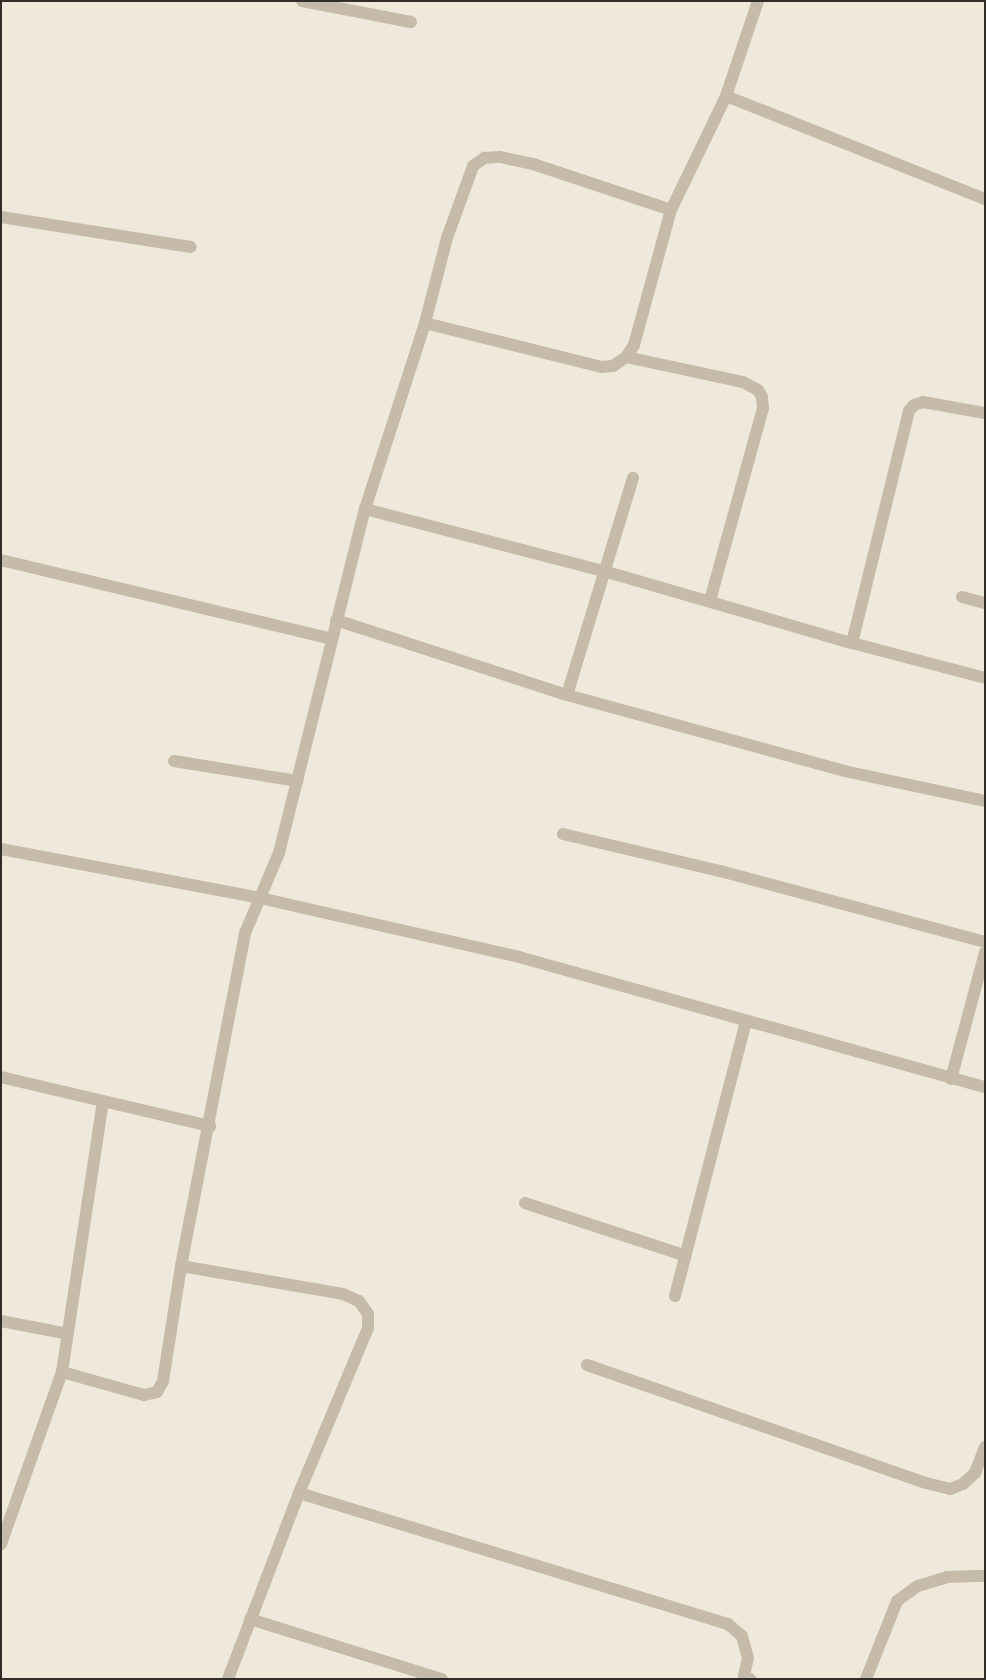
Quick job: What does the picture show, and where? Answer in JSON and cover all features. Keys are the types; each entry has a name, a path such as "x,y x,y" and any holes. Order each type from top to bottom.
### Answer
{"street":[{"path":"302,1 411,22"},
{"path":"425,323 601,367 614,366 626,357 634,345 671,210 726,96 758,1"},
{"path":"726,96 984,195"},
{"path":"62,1372 144,1395 157,1392 163,1381 181,1266 210,1126 245,933 250,916 260,898 279,853 365,509 425,323 447,238 472,166 484,158 500,157 533,164 671,210"},
{"path":"1,217 191,247"},
{"path":"626,357 743,382 758,390 762,397 763,408 710,600"},
{"path":"852,643 909,411 914,405 924,402 985,413"},
{"path":"567,695 607,572 633,478"},
{"path":"365,509 710,600 852,643 985,678"},
{"path":"1,560 332,638"},
{"path":"962,597 985,603"},
{"path":"336,620 567,695 844,771 984,798"},
{"path":"174,760 297,781"},
{"path":"563,834 724,872 985,942"},
{"path":"1,849 260,898 519,957 985,1087"},
{"path":"952,1079 985,952"},
{"path":"675,1296 746,1021"},
{"path":"1,1077 210,1126"},
{"path":"1,1544 62,1372 103,1101"},
{"path":"525,1203 686,1256"},
{"path":"181,1266 343,1294 359,1301 368,1314 368,1328 299,1493 228,1679"},
{"path":"1,1321 68,1334"},
{"path":"587,1365 926,1483 950,1488 963,1484 975,1473 985,1447"},
{"path":"299,1493 728,1624 742,1636 748,1658 744,1676 750,1679"},
{"path":"866,1679 897,1601 918,1586 947,1577 985,1576"},
{"path":"250,1619 442,1679"}]}
